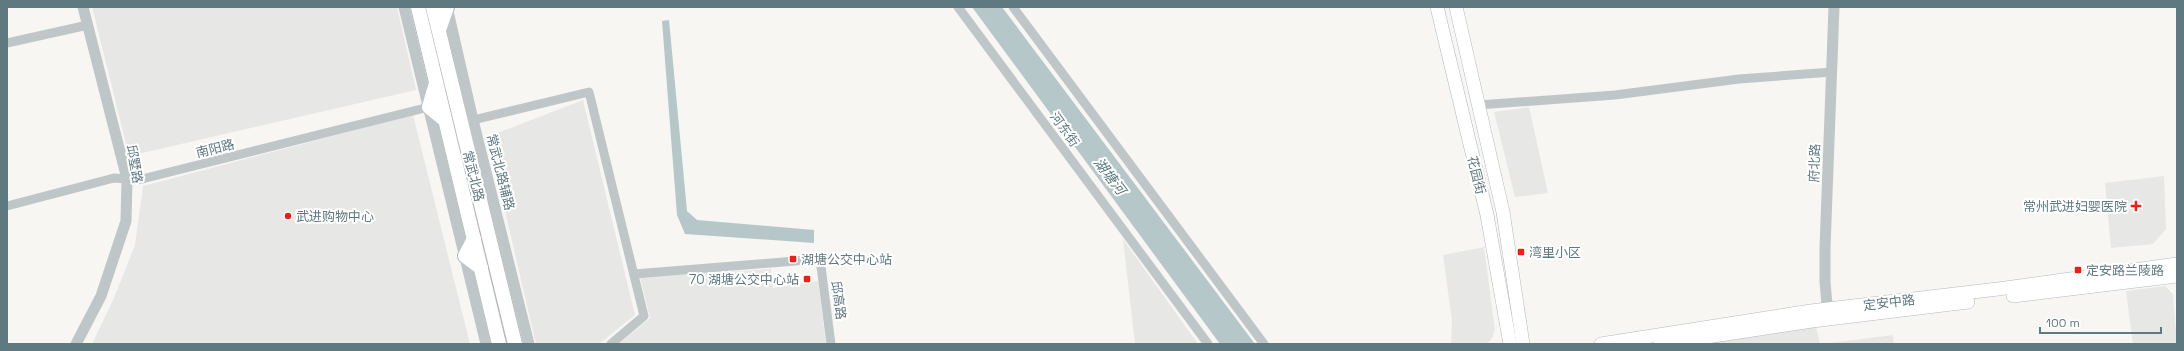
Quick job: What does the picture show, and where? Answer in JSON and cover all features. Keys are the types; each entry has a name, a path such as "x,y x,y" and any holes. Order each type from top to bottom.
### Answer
{"main road":[{"name":"常武北路","path":"418,7 499,344"},
{"name":"常武北路","path":"433,7 515,344"},
{"path":"439,30 447,7"},
{"name":"花园街","path":"1437,7 1487,215 1510,344"},
{"name":"花园街","path":"1456,7 1503,212 1523,344"},
{"path":"436,82 429,107 445,120"},
{"path":"474,239 465,256 481,268"},
{"name":"定安中路","path":"1601,344 1828,314 2177,264"},
{"name":"定安中路","path":"1660,344 1828,314 2177,276"}],"street":[{"name":"邱墅路","path":"76,344 101,296 126,221 127,179 83,7"},
{"path":"404,7 486,344"},
{"name":"常武北路辅路","path":"447,7 473,120 529,344"},
{"name":"河东街","path":"958,7 1208,344"},
{"path":"1013,7 1264,344"},
{"name":"府北路","path":"1828,314 1825,282 1825,248 1834,7"},
{"path":"7,43 88,25"},
{"path":"1478,105 1614,95 1740,79 1832,72"},
{"path":"473,120 589,92 644,316 611,344"},
{"name":"南阳路","path":"7,206 114,178 138,180 429,107"},
{"name":"邱高路","path":"634,274 820,259 832,344"}],"shaded area":[{"path":"92,7 397,7 416,90 129,156"},
{"path":"583,100 635,315 600,343 536,344 489,143 495,134"},
{"path":"1529,107 1548,193 1515,197 1494,112"},
{"name":"武进购物中心","path":"413,115 470,344 92,344 114,298 135,245 143,186"},
{"name":"常州武进妇婴医院","path":"2164,176 2166,229 2153,244 2111,248 2105,183"},
{"path":"1123,239 1198,344 1135,344"},
{"path":"1484,247 1495,330 1492,338 1487,344 1451,344 1452,321 1443,255"},
{"path":"771,269 773,288 818,281 826,344 619,344 650,318 640,277"},
{"path":"2165,286 2173,294 2177,344 2133,344 2126,291"},
{"path":"1816,327 1820,344 1696,344"},
{"path":"1893,335 1894,344 1822,344"}],"water":[{"name":"湖塘河","path":"972,7 1002,7 1255,344 1220,344"},
{"path":"669,20 687,211 697,220 814,230 814,243 685,234 677,215 662,21"}],"place":[{"name":"常州武进妇婴医院","path":"2136,206"},
{"name":"武进购物中心","path":"288,216"},
{"name":"湾里小区","path":"1521,252"},
{"name":"湖塘公交中心站","path":"793,259"},
{"name":"定安路兰陵路","path":"2078,270"},
{"name":"70 湖塘公交中心站","path":"807,279"}]}
